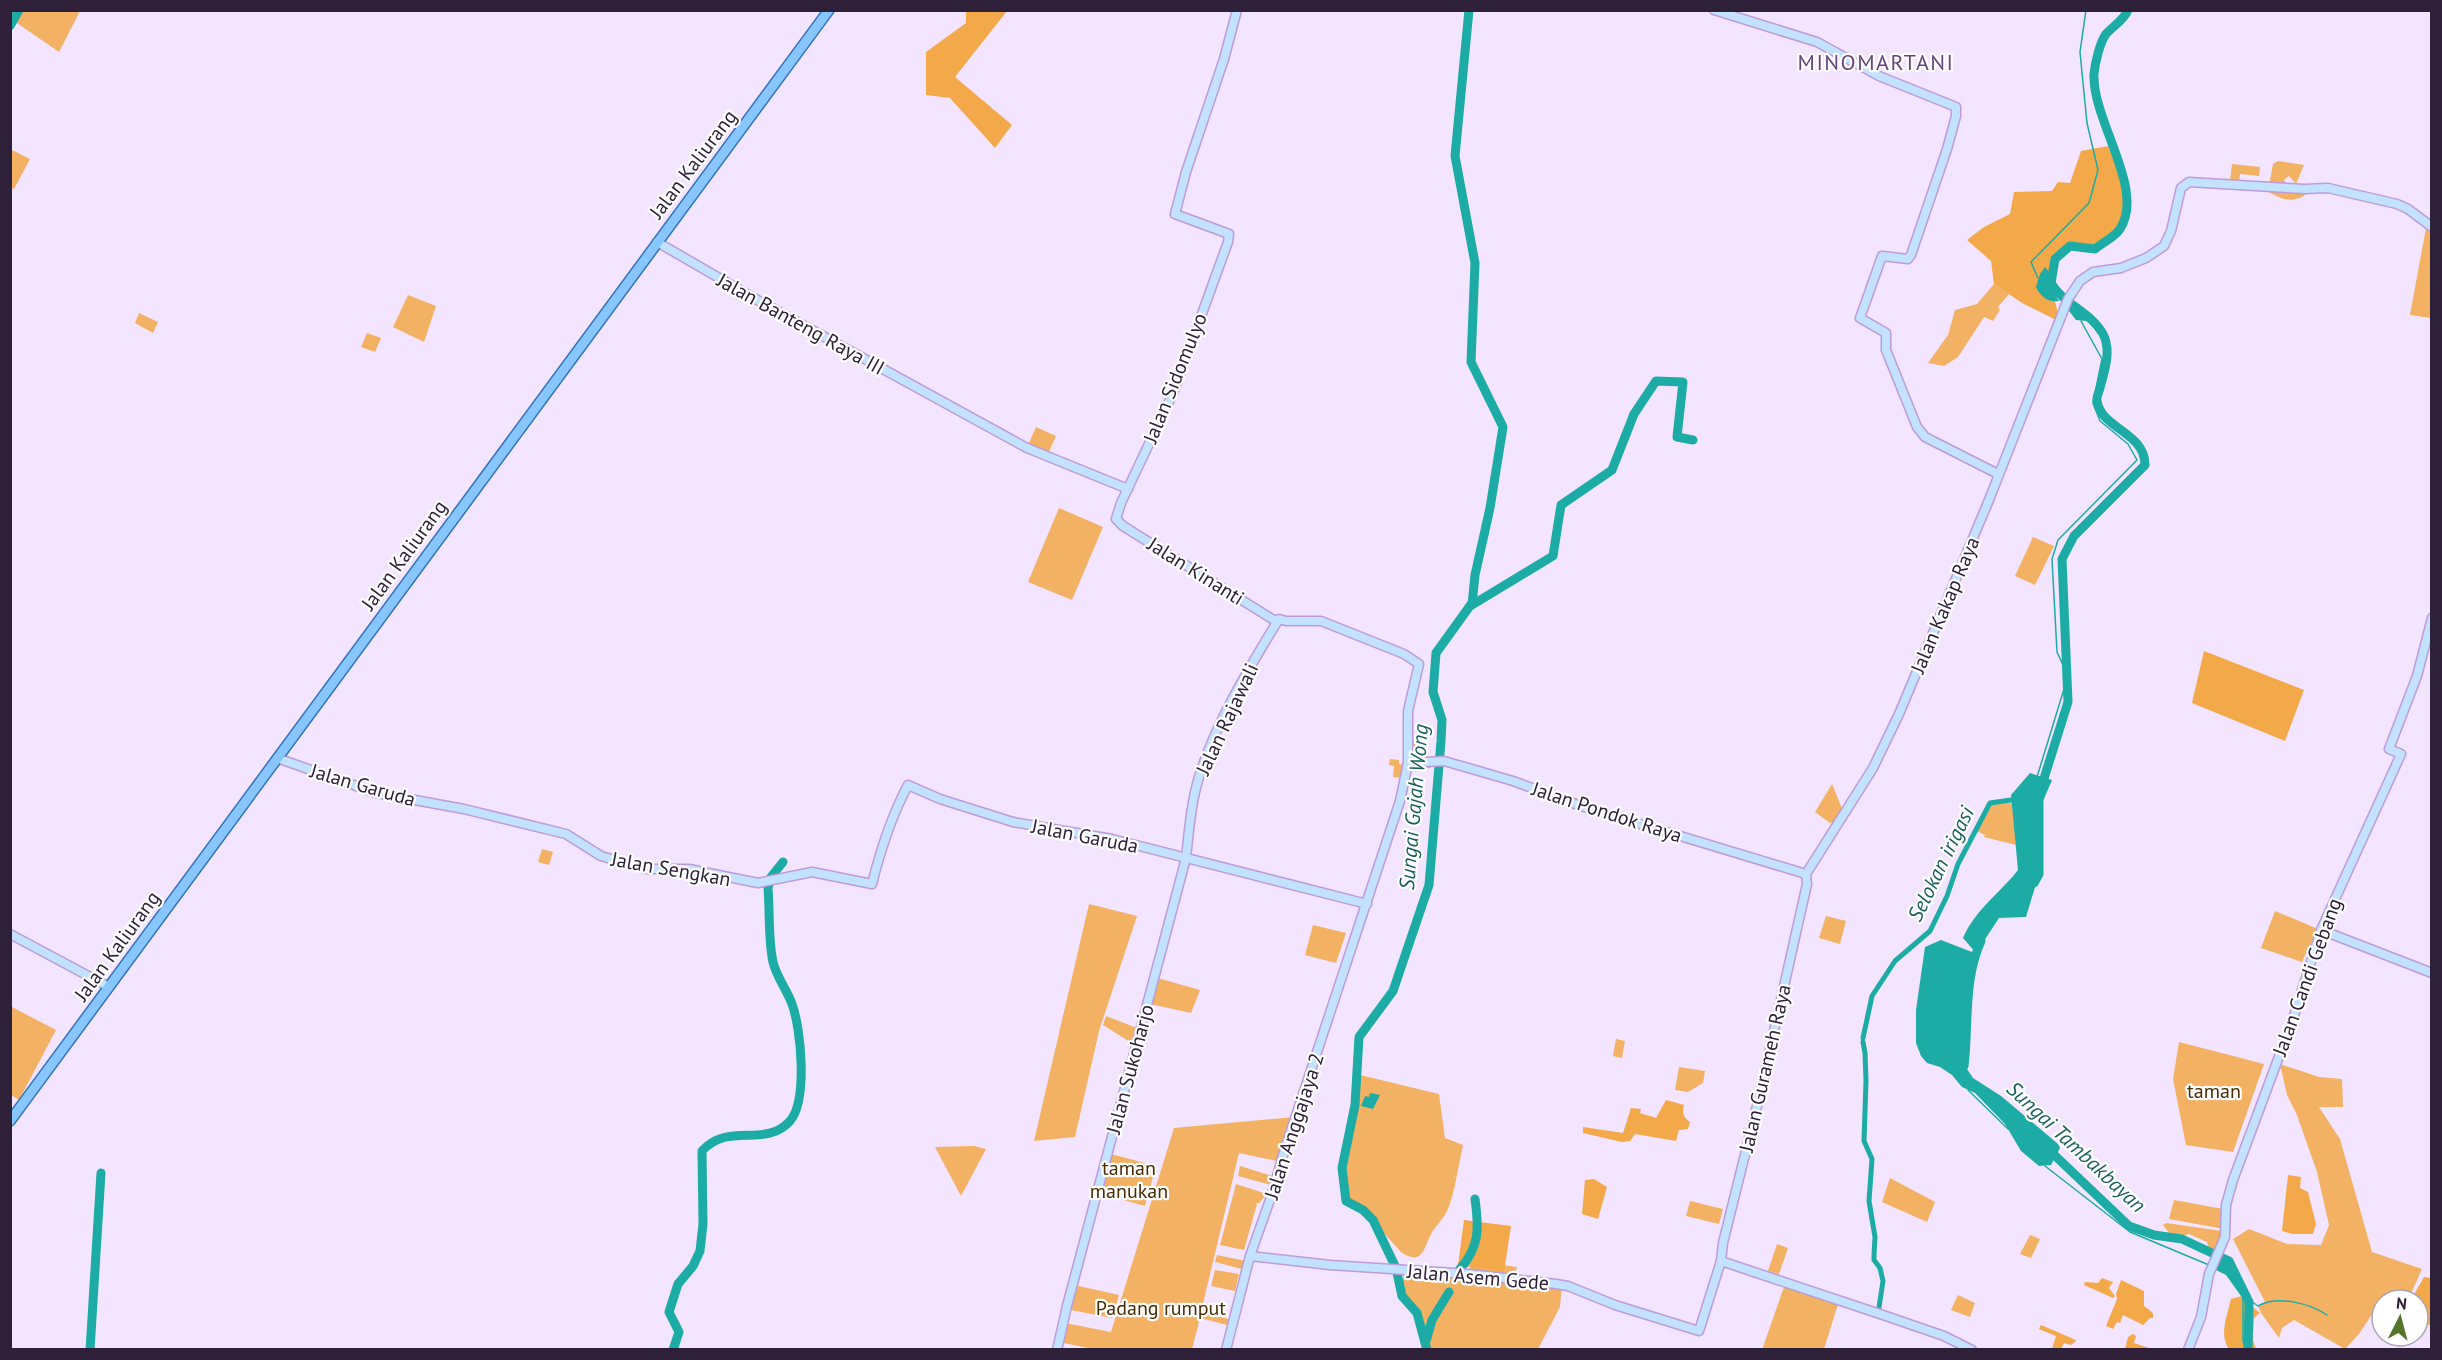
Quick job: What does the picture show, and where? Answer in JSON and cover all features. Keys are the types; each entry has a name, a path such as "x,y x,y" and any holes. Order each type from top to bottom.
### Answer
{"main road":[{"name":"Jalan Kaliurang","path":"10,1121 829,10"}],"street":[{"name":"Jalan Sidomulyo","path":"1116,519 1174,391 1229,234 1175,214 1237,10"},
{"path":"1714,10 1817,42 1879,76 1956,107 1948,147 1911,255 1904,260 1882,256 1866,297 1861,320 1883,329 1886,333 1886,350 1917,427 1925,437 1998,474"},
{"name":"Jalan Kakap Raya","path":"1806,874 1874,768 1989,500 2063,310 2080,281 2093,272 2121,268 2146,258 2164,246 2171,231 2181,188 2189,182 2304,189 2328,188 2397,204 2408,209 2432,227"},
{"name":"Jalan Banteng Raya III","path":"657,242 1027,448 1128,489"},
{"name":"Jalan Kinanti","path":"1116,519 1123,526 1277,622"},
{"name":"Jalan Candi Gebang","path":"2188,1350 2201,1317 2211,1269 2219,1254 2226,1230 2226,1205 2233,1180 2293,1019 2321,930 2401,754 2389,750 2417,676 2432,618"},
{"name":"Jalan Anggajaya 2","path":"1226,1350 1250,1256 1400,801 1407,760 1408,711 1419,664 1408,656 1321,621 1279,619 1277,622"},
{"name":"Jalan Rajawali","path":"1186,858 1191,813 1205,758 1236,693 1277,622"},
{"name":"Jalan Garuda","path":"277,758 376,793 486,814"},
{"name":"Jalan Pondok Raya","path":"1407,760 1440,761 1513,781 1581,806 1806,874"},
{"name":"Jalan Garuda","path":"780,879 812,872 872,884 883,838 891,816 908,785 940,799 1013,822 1112,839 1367,904"},
{"name":"Jalan Sengkan","path":"486,814 566,834 601,856 646,868 689,869 758,883 780,879"},
{"name":"Jalan Sukoharjo","path":"1057,1350 1186,858"},
{"name":"Jalan Gurameh Raya","path":"1699,1331 1721,1261 1723,1243 1807,884 1806,874"},
{"path":"2321,930 2432,973"},
{"path":"10,934 109,987"},
{"name":"Jalan Asem Gede","path":"1250,1256 1394,1270 1469,1274 1568,1286 1615,1305 1699,1331"},
{"path":"1721,1261 1944,1336 1972,1350"}],"green space":[{"path":"10,11 80,11 59,52 11,19"},
{"path":"10,149 30,159 14,189 11,188"},
{"path":"2278,161 2304,165 2296,184 2289,176 2284,180 2290,189 2269,186 2273,164"},
{"path":"2232,164 2260,167 2259,176 2240,174 2239,182 2230,181"},
{"path":"2265,190 2297,190 2308,193 2292,200 2276,196"},
{"path":"2426,228 2431,231 2431,318 2410,315"},
{"path":"1994,284 2009,294 1998,307 2000,310 1993,321 1984,317 1958,357 1944,366 1928,363 1948,335 1955,310 1977,304"},
{"path":"408,295 436,306 424,342 393,327"},
{"path":"139,313 158,322 153,333 135,323"},
{"path":"367,333 381,338 375,352 361,347"},
{"path":"1036,427 1056,436 1048,454 1028,445"},
{"path":"1059,508 1103,527 1072,600 1028,582"},
{"path":"2033,537 2054,546 2035,585 2015,576"},
{"path":"1405,741 1423,741 1431,768 1413,769"},
{"path":"1390,759 1399,760 1399,764 1406,765 1404,778 1393,777 1394,766 1389,765"},
{"path":"1832,784 1843,811 1836,821 1830,823 1815,812"},
{"path":"2012,803 2016,845 1984,837 1985,835 1974,830 1987,804"},
{"path":"542,849 553,852 549,865 538,862"},
{"path":"1089,904 1137,916 1099,1031 1075,1137 1034,1141"},
{"path":"2275,911 2318,929 2302,962 2261,948"},
{"path":"1826,916 1846,921 1840,944 1819,938"},
{"path":"1313,925 1346,933 1336,963 1305,955"},
{"path":"1154,977 1200,990 1191,1013 1150,1004"},
{"path":"10,1006 56,1030 19,1100 11,1095"},
{"path":"1106,1016 1142,1030 1138,1047 1103,1025"},
{"path":"1616,1039 1625,1041 1622,1058 1613,1056"},
{"name":"taman","path":"2179,1042 2264,1064 2233,1152 2186,1145 2173,1079"},
{"path":"2280,1064 2319,1077 2342,1079 2343,1107 2319,1107 2340,1139 2372,1252 2422,1269 2413,1288 2370,1288 2370,1317 2345,1349 2294,1320 2282,1328 2279,1338 2261,1313 2258,1306 2265,1302 2233,1239 2249,1229 2287,1244 2321,1245 2329,1225 2317,1172 2297,1115 2287,1095"},
{"path":"1679,1067 1705,1071 1703,1083 1688,1092 1675,1090"},
{"path":"1360,1075 1439,1094 1445,1138 1463,1145 1449,1207 1418,1256 1408,1256 1401,1252 1363,1210 1346,1201 1342,1168"},
{"name":"Padang rumput","path":"1295,1117 1277,1161 1239,1153 1201,1312 1233,1320 1231,1326 1200,1318 1192,1349 1094,1349 1058,1342 1060,1322 1111,1332 1174,1128"},
{"path":"974,1146 986,1149 961,1196 935,1147"},
{"name":"taman manukan","path":"1111,1154 1156,1166 1145,1206 1102,1194"},
{"path":"1240,1166 1272,1176 1271,1185 1238,1176"},
{"path":"1890,1178 1935,1202 1927,1222 1882,1202"},
{"path":"1236,1184 1267,1194 1259,1203 1255,1203 1257,1204 1244,1250 1220,1245"},
{"path":"2174,1200 2223,1209 2224,1229 2169,1219"},
{"path":"1690,1201 1723,1209 1719,1224 1686,1216"},
{"path":"2166,1223 2222,1231 2221,1239 2213,1251 2207,1242 2189,1234 2183,1236 2170,1234 2163,1225"},
{"path":"2030,1235 2040,1239 2031,1258 2020,1254"},
{"path":"1777,1244 1788,1248 1779,1274 1768,1271"},
{"path":"1217,1255 1246,1261 1246,1270 1215,1262"},
{"path":"1470,1261 1517,1267 1514,1277 1470,1273"},
{"path":"1215,1270 1239,1274 1235,1291 1211,1286"},
{"path":"1403,1272 1562,1284 1560,1307 1538,1349 1428,1349 1417,1313 1403,1295"},
{"path":"1785,1284 1838,1304 1824,1349 1762,1350"},
{"path":"1074,1285 1119,1295 1112,1318 1066,1309"},
{"path":"1958,1295 1975,1303 1970,1317 1951,1310"}],"shaded area":[{"path":"966,11 1007,11 955,77 1012,125 995,148 950,98 926,95 926,52 966,23"},
{"path":"2108,146 2123,188 2122,220 2115,233 2094,247 2070,245 2052,259 2047,283 2054,297 2060,322 2022,303 1994,284 1991,261 1967,240 1984,227 2010,214 2014,192 2052,191 2058,182 2070,183 2081,151"},
{"path":"2045,267 2049,272 2047,283 2059,301 2045,298 2036,287"},
{"path":"2066,307 2082,312 2089,319 2076,320"},
{"path":"2204,651 2304,690 2285,741 2192,703"},
{"path":"2030,773 2052,780 2038,813 2039,874 2026,917 1999,918 1976,953 1963,938 1974,919 2018,870 2011,795"},
{"path":"1941,940 1972,952 1965,1022 1965,1066 1973,1078 2001,1096 2058,1144 2060,1148 2051,1165 2039,1166 2021,1151 2005,1124 1975,1093 1962,1087 1952,1075 1940,1067 1927,1063 1921,1056 1916,1043 1916,1010 1925,947"},
{"path":"1370,1093 1380,1095 1373,1109 1361,1106 1365,1096 1369,1097"},
{"path":"1666,1100 1684,1105 1684,1115 1690,1122 1688,1129 1679,1130 1676,1141 1635,1134 1630,1141 1622,1142 1583,1133 1583,1127 1623,1133 1631,1108 1641,1109 1640,1113 1656,1118"},
{"path":"2288,1175 2301,1177 2300,1188 2308,1192 2316,1224 2313,1234 2292,1234 2282,1231"},
{"path":"1594,1179 1607,1187 1598,1219 1582,1214 1585,1180"},
{"path":"1464,1220 1511,1226 1504,1272 1458,1265"},
{"path":"2218,1259 2228,1262 2246,1295 2241,1296 2226,1275 2212,1268"},
{"path":"2424,1277 2431,1278 2431,1325 2430,1288 2418,1288"},
{"path":"2102,1278 2113,1282 2109,1288 2115,1296 2113,1298 2084,1285 2085,1282 2098,1283"},
{"path":"2121,1280 2144,1291 2144,1306 2153,1313 2153,1318 2143,1325 2123,1315 2120,1323 2117,1322 2113,1329 2106,1326 2117,1299 2116,1294"},
{"path":"2246,1295 2250,1305 2260,1313 2254,1318 2253,1340 2256,1349 2250,1349 2250,1335 2248,1349 2229,1349 2224,1331 2231,1299"},
{"path":"2041,1325 2076,1341 2071,1345 2064,1343 2061,1349 2052,1349 2056,1336 2039,1329"},
{"path":"2133,1334 2136,1336 2134,1343 2152,1349 2125,1349 2128,1337"}],"waterway":[{"path":"10,26 19,10"},
{"path":"1469,10 1455,156 1475,263 1471,362 1503,427 1490,508 1475,575 1472,605 1553,556 1561,505 1612,470 1634,414 1656,381 1683,382 1677,437 1693,440"},
{"path":"2038,278 2031,262 2089,203 2098,170 2087,123 2080,52 2086,10"},
{"name":"Sungai Tambakbayan","path":"2041,788 2068,702 2062,559 2074,536 2145,465 2138,445 2106,418 2097,401 2107,354 2103,334 2092,320 2062,297 2051,283 2055,259 2070,246 2095,249 2118,232 2126,213 2127,195 2123,175 2101,112 2094,74 2104,38 2128,10"},
{"path":"2037,777 2068,676 2057,652 2052,559 2058,540 2137,460 2128,444 2100,421 2093,403 2102,359 2081,321"},
{"name":"Sungai Gajah Wong","path":"1427,1350 1417,1313 1402,1296 1396,1268 1373,1220 1363,1210 1346,1201 1342,1168 1355,1105 1359,1037 1393,991 1429,885 1442,720 1433,692 1436,653 1472,603"},
{"name":"Selokan irigasi","path":"1863,1038 1872,996 1895,961 1930,931 1947,896 1958,864 1990,803 2018,799"},
{"name":"Sungai Tambakbayan","path":"2034,883 2039,874 2039,802"},
{"path":"673,1350 679,1332 669,1312 678,1284 693,1266 700,1251 703,1224 702,1151 713,1142 724,1138 758,1135 780,1129 790,1121 796,1111 801,1081 798,1029 792,1004 774,967 770,935 768,888 771,877 783,862"},
{"name":"Sungai Tambakbayan","path":"1964,1066 1971,972 1981,941"},
{"name":"Selokan irigasi","path":"1863,1042 1866,1081 1864,1141 1872,1159 1869,1201 1875,1237 1874,1260 1880,1268 1883,1281 1878,1314"},
{"path":"1968,1090 2008,1129"},
{"name":"Sungai Tambakbayan","path":"2048,1149 2129,1226 2154,1235 2182,1239 2229,1261 2249,1302 2248,1350"},
{"path":"2045,1166 2130,1232 2209,1265"},
{"path":"90,1350 101,1173"},
{"path":"1459,1270 1471,1253 1476,1237 1475,1199"},
{"path":"1426,1341 1432,1320 1449,1292"},
{"path":"2243,1295 2243,1341 2246,1350"},
{"path":"2245,1297 2258,1306 2274,1301 2293,1302 2327,1315"}],"district":[{"name":"MINOMARTANI","path":"1876,62"}]}
